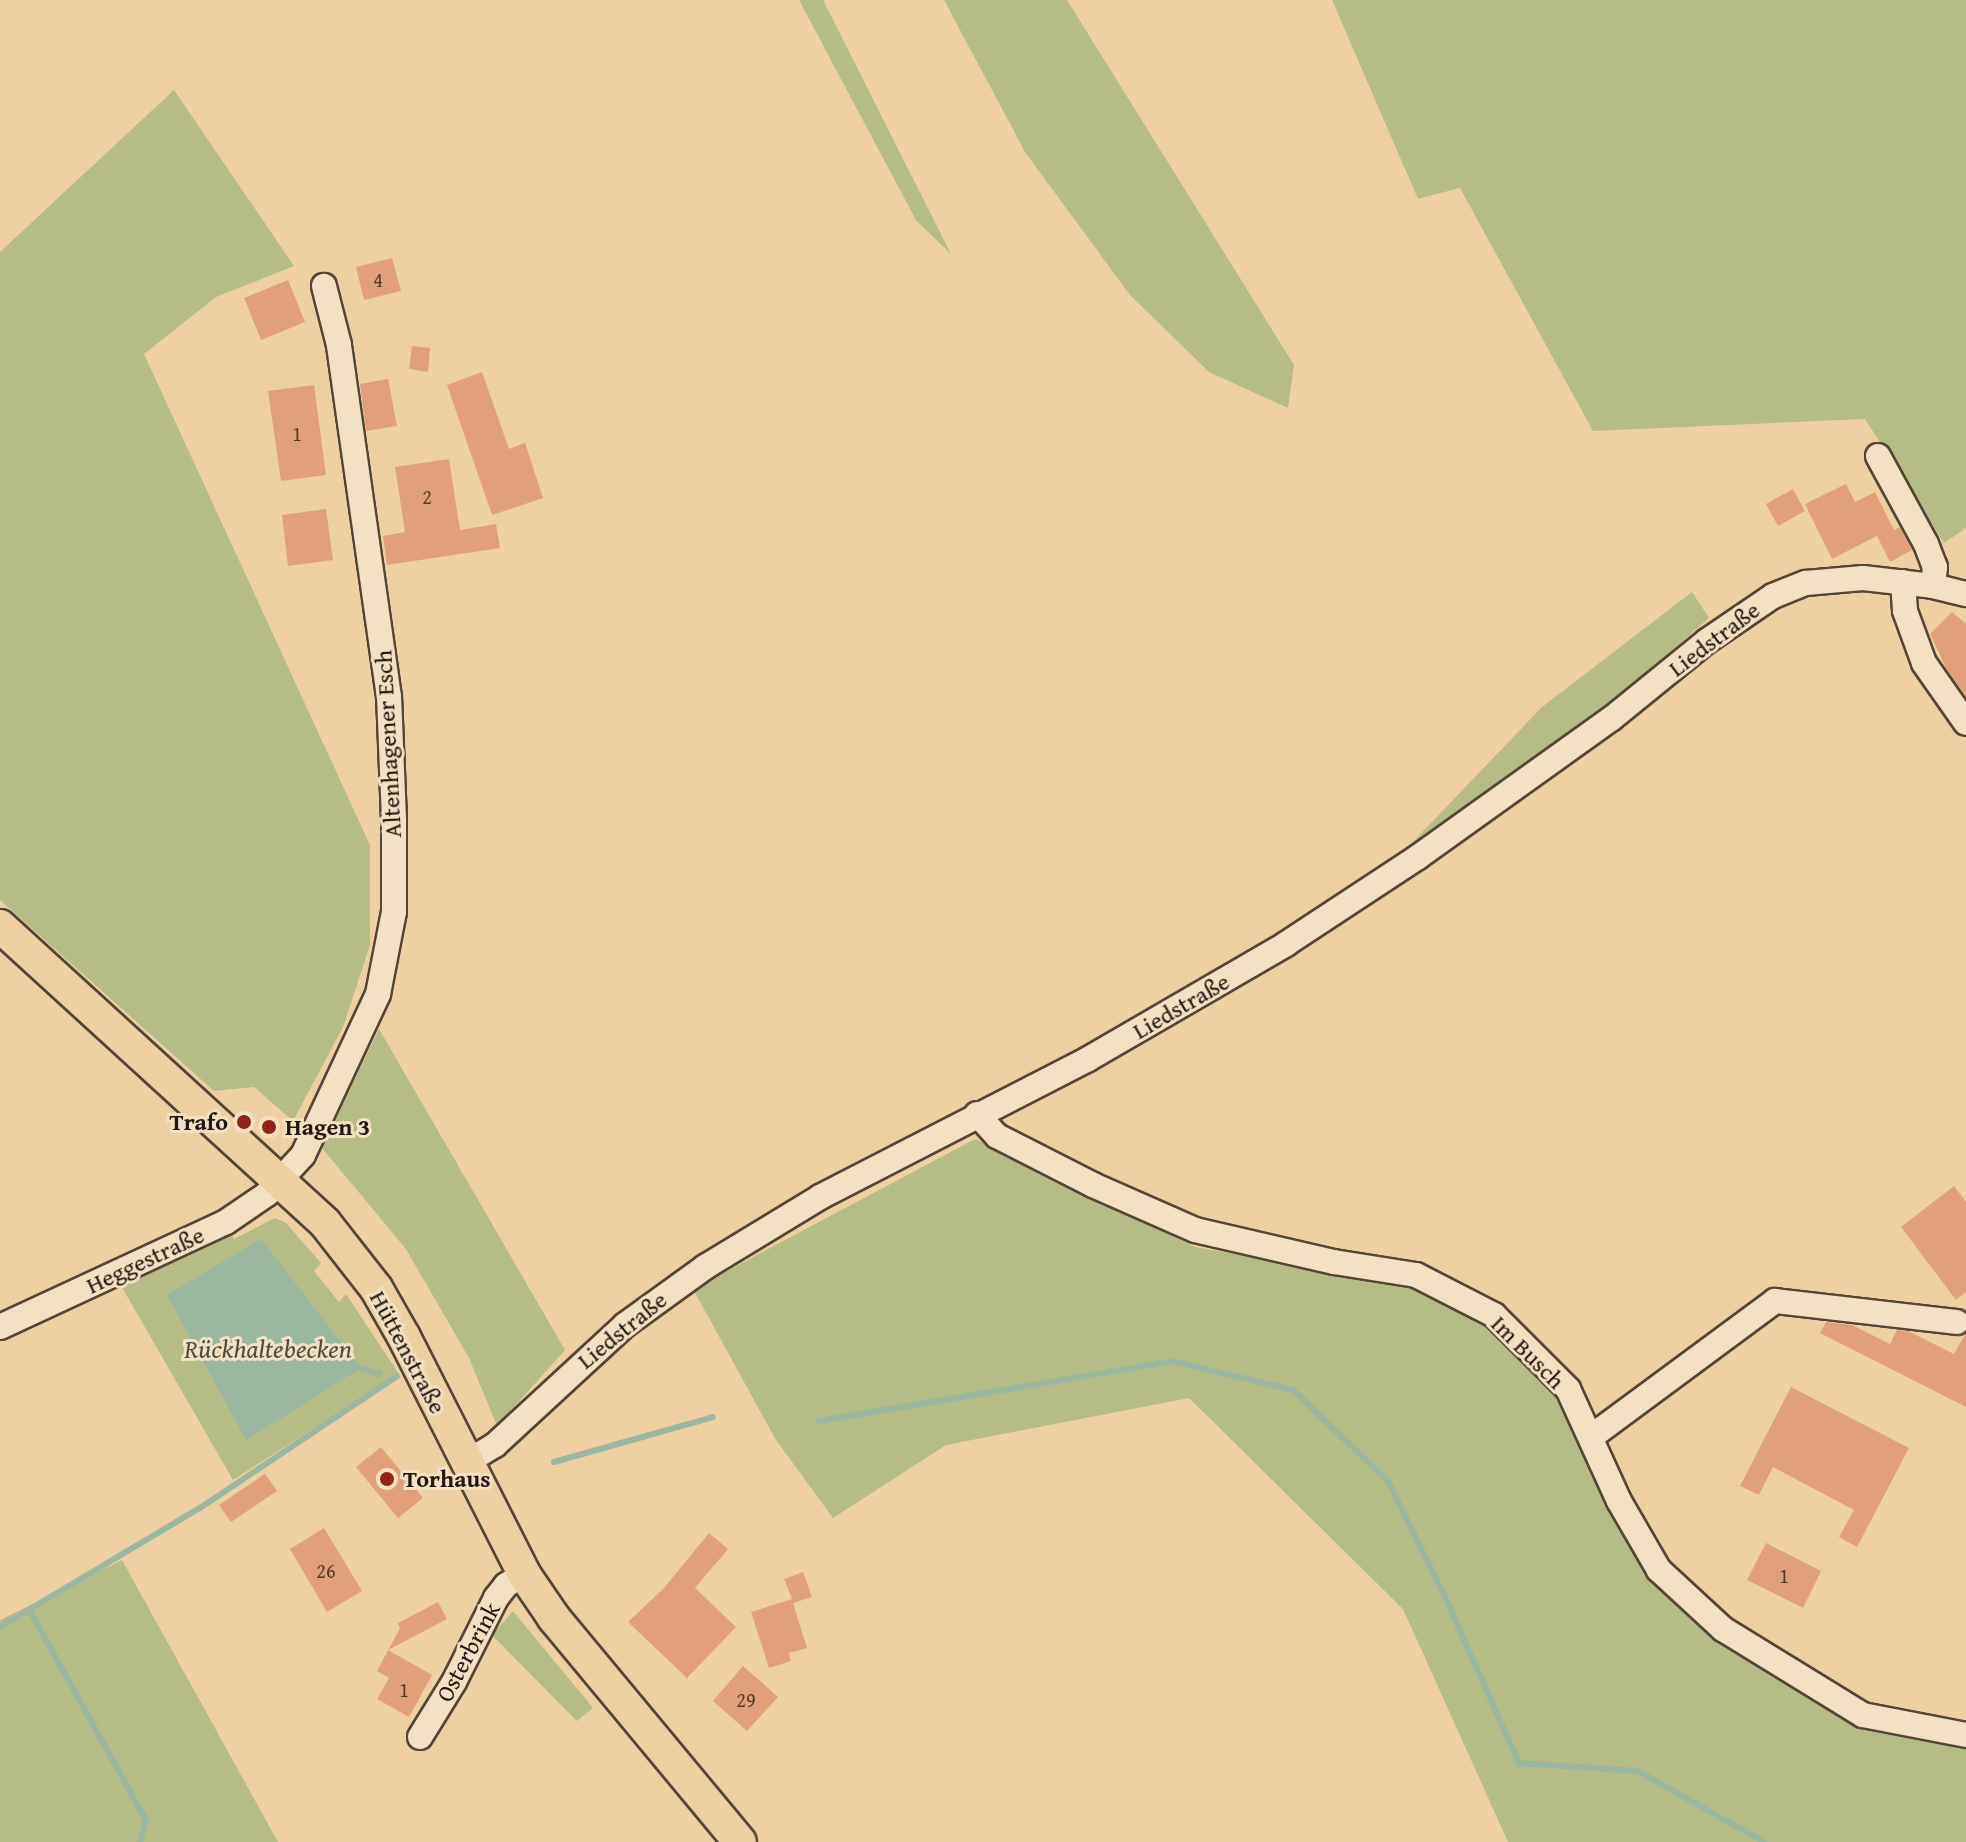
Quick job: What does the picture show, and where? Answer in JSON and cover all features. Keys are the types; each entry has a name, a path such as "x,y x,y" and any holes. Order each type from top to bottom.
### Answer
{"main road":[{"name":"Hüttenstraße","path":"0,926 325,1223 376,1288 404,1337 465,1463 524,1574 554,1618 740,1842"}],"street":[{"name":"Altenhagener Esch","path":"281,1180 303,1155 378,994 394,912 389,697 339,345 324,286"},
{"path":"1878,456 1926,544 1935,567 1933,586"},
{"name":"Liedstraße","path":"465,1463 495,1445 573,1369 671,1291 820,1197 1164,1017 1299,935 1418,857 1611,719 1707,641 1773,596 1806,583 1834,579 1903,582 1966,594"},
{"path":"1903,582 1905,611 1924,663 1966,723"},
{"name":"Im Busch","path":"977,1114 997,1136 1093,1185 1195,1230 1334,1262 1416,1275 1494,1315 1568,1389 1619,1501 1659,1570 1723,1629 1863,1715 1966,1735"},
{"name":"Heggestraße","path":"0,1327 226,1222 281,1180"},
{"path":"1591,1437 1775,1301 1957,1322"},
{"name":"Osterbrink","path":"420,1737 454,1682 496,1598 506,1585 524,1574"}],"green space":[{"path":"799,0 823,0 951,254 916,220"},
{"path":"944,0 1067,0 1294,365 1288,408 1209,372 1130,295 1025,152"},
{"path":"1332,0 1966,0 1966,528 1944,543 1865,419 1593,431 1460,188 1418,199"},
{"path":"174,90 294,266 216,297 144,354 370,845 370,945 343,1027 293,1121 254,1087 214,1091 0,900 0,252"},
{"path":"1692,592 1709,618 1585,726 1409,846 1542,707"},
{"path":"379,1029 565,1350 497,1426 469,1358 406,1249 322,1148"},
{"path":"975,1139 1195,1247 1407,1284 1484,1322 1559,1398 1657,1575 1860,1719 1966,1744 1966,1842 1508,1842 1403,1609 1189,1398 946,1445 833,1518 776,1440 693,1289"},
{"path":"275,1218 286,1223 321,1263 314,1271 339,1302 346,1294 399,1374 233,1480 120,1284 230,1232 234,1239"},
{"path":"122,1560 278,1842 0,1842 0,1620"},
{"path":"513,1611 593,1708 577,1721 492,1635"}],"water":[{"name":"Rückhaltebecken","path":"261,1239 361,1368 246,1440 167,1295"}],"building":[{"path":"392,258 401,291 364,300 356,267"},
{"path":"288,280 305,322 261,340 244,298"},
{"path":"412,346 430,348 428,372 409,369"},
{"path":"482,372 509,449 525,443 543,498 492,515 447,385"},
{"path":"388,379 397,426 366,431 360,384"},
{"path":"314,385 326,475 281,481 268,391"},
{"path":"449,459 460,530 496,524 500,548 387,565 383,536 405,532 395,467"},
{"path":"1846,484 1855,502 1875,492 1894,530 1900,527 1912,550 1890,562 1877,536 1832,559 1805,504"},
{"path":"1793,489 1805,511 1778,526 1766,504"},
{"path":"326,509 333,560 288,566 282,515"},
{"path":"1952,612 1966,624 1966,697 1946,668 1930,634"},
{"path":"1954,1186 1966,1202 1966,1292 1956,1300 1901,1227"},
{"path":"1826,1322 1852,1325 1890,1344 1897,1330 1908,1331 1954,1354 1966,1333 1966,1407 1820,1333"},
{"path":"1791,1387 1909,1448 1857,1547 1839,1537 1854,1510 1773,1467 1759,1495 1740,1486"},
{"name":"Torhaus","path":"381,1447 423,1498 398,1518 356,1467"},
{"path":"265,1474 277,1491 231,1522 219,1505"},
{"path":"324,1528 362,1591 327,1612 290,1549"},
{"path":"709,1533 728,1549 695,1588 736,1627 687,1678 628,1622 664,1588"},
{"path":"1766,1543 1821,1571 1803,1608 1747,1580"},
{"path":"803,1572 812,1597 793,1603 807,1648 789,1653 791,1661 769,1668 751,1612 792,1599 784,1579"},
{"path":"438,1602 447,1619 388,1650 400,1628 398,1623"},
{"path":"388,1650 432,1675 409,1717 377,1699 389,1678 377,1671"},
{"path":"743,1666 778,1697 747,1731 713,1701"}],"waterway":[{"path":"819,1421 1172,1361 1293,1390 1388,1481 1446,1599 1519,1763 1638,1771 1764,1842"},
{"path":"361,1368 379,1374"},
{"path":"0,1627 200,1508 397,1376"},
{"path":"554,1462 713,1417"},
{"path":"30,1611 146,1820 140,1842"}],"place":[{"name":"Trafo","path":"244,1122"},
{"name":"Hagen 3","path":"269,1127"},
{"name":"Torhaus","path":"387,1479"}]}
